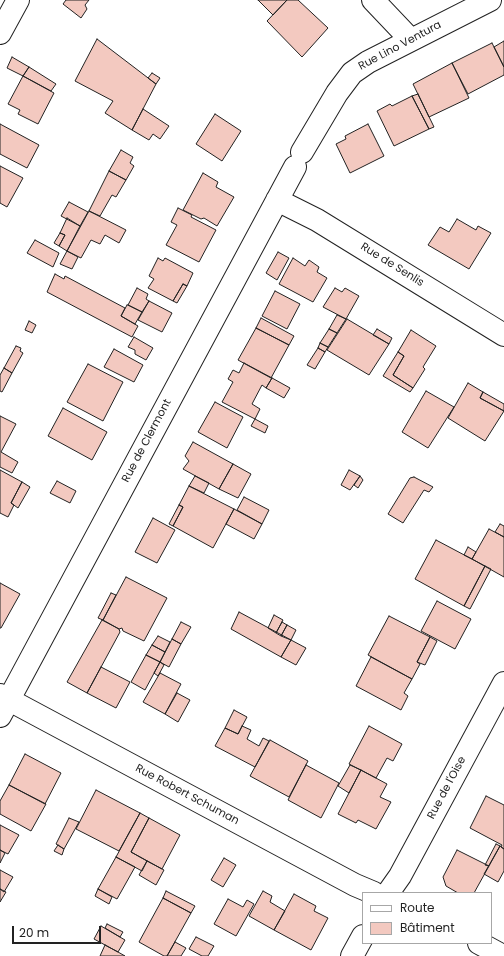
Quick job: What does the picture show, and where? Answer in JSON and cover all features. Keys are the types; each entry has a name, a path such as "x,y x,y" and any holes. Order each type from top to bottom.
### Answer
{"street":[{"path":"0,33 18,0"},
{"path":"373,0 411,40"},
{"name":"Rue Lino Ventura","path":"298,160 337,94 352,73 368,62 490,0"},
{"name":"Rue de Clermont","path":"3,704 298,160"},
{"name":"Rue de Senlis","path":"276,200 317,220 504,335"},
{"name":"Rue de l'Oise","path":"389,892 400,876 504,683"},
{"name":"Rue Robert Schuman","path":"3,704 355,885 372,892"},
{"path":"352,956 362,938"},
{"path":"481,944 503,956"}],"building":[{"path":"66,0 89,0 85,5 87,9 81,18 63,4"},
{"path":"258,0 287,0 273,15"},
{"path":"287,0 298,0 328,28 302,57 267,21"},
{"path":"97,39 156,84 132,130 105,113 113,101 75,81"},
{"path":"504,41 504,67 494,47"},
{"path":"492,43 504,67 504,75 468,94 452,63"},
{"path":"12,57 29,67 23,76 7,68"},
{"path":"452,63 469,98 429,117 413,84"},
{"path":"29,67 56,84 51,91 23,76"},
{"path":"152,73 160,78 156,84 148,78"},
{"path":"23,76 54,93 38,124 18,114 20,110 8,104"},
{"path":"418,94 434,127 429,129 412,96"},
{"path":"412,96 429,129 394,146 377,111 390,104 392,106"},
{"path":"143,109 169,126 160,139 153,134 149,140 132,130"},
{"path":"215,114 241,131 222,161 196,144"},
{"path":"0,124 39,145 27,168 0,154"},
{"path":"368,124 384,156 350,173 336,144 346,139 345,136"},
{"path":"121,150 133,157 130,163 134,166 126,180 109,171"},
{"path":"0,166 23,178 7,207 0,203"},
{"path":"109,171 126,180 116,197 112,195 100,216 89,211"},
{"path":"203,173 218,182 216,187 234,197 217,226 204,218 201,219 183,210"},
{"path":"69,202 88,212 80,226 61,216"},
{"path":"178,208 192,215 191,217 216,230 199,262 166,245 177,225 171,222"},
{"path":"89,211 126,230 119,243 105,235 100,244 91,240 81,258 67,251"},
{"path":"67,218 80,226 67,251 59,246 65,235 60,233"},
{"path":"457,219 476,230 478,226 491,233 469,269 428,245 440,227 449,232"},
{"path":"60,233 65,235 59,246 54,243"},
{"path":"35,240 59,253 53,267 27,253"},
{"path":"67,251 78,257 72,269 60,264"},
{"path":"278,252 289,258 277,280 266,273"},
{"path":"158,258 163,261 165,258 193,273 187,286 183,284 173,301 148,288 154,279 149,276"},
{"path":"293,258 305,266 309,260 319,267 317,272 327,278 313,302 279,284"},
{"path":"55,274 64,279 65,276 125,308 121,316 138,326 132,337 47,292"},
{"path":"183,284 187,286 177,303 173,301"},
{"path":"137,288 148,294 146,299 149,301 142,312 128,305"},
{"path":"335,288 342,292 345,288 359,296 346,319 323,307"},
{"path":"275,291 300,304 287,329 262,316"},
{"path":"149,301 172,313 162,332 138,320"},
{"path":"127,305 142,312 135,324 121,316"},
{"path":"337,315 346,319 337,333 329,329"},
{"path":"261,318 294,336 289,345 256,328"},
{"path":"347,319 389,344 369,375 327,350"},
{"path":"29,321 36,325 32,333 25,330"},
{"path":"256,328 289,345 271,378 238,360"},
{"path":"329,329 337,333 328,347 320,343"},
{"path":"377,329 392,338 389,344 373,335"},
{"path":"411,330 436,346 423,367 425,369 413,388 393,375 404,356 398,352"},
{"path":"134,337 153,348 146,360 135,354 135,350 128,347"},
{"path":"320,343 328,347 325,352 318,348"},
{"path":"16,346 21,348 20,351 23,353 12,373 4,368"},
{"path":"318,348 325,352 315,369 307,365"},
{"path":"114,349 143,365 134,382 104,367"},
{"path":"398,352 404,356 393,375 413,388 410,392 383,376"},
{"path":"244,363 272,378 266,388 262,385 252,404 260,409 255,419 222,402 233,382 228,379 233,370 239,373"},
{"path":"88,364 123,382 103,421 67,402"},
{"path":"4,368 12,373 2,392 0,391 0,375"},
{"path":"272,378 290,388 284,398 266,388"},
{"path":"468,383 483,392 480,398 504,411 485,441 448,418"},
{"path":"426,391 454,407 428,448 402,432"},
{"path":"483,392 504,404 504,411 480,398"},
{"path":"215,402 243,417 227,448 198,432"},
{"path":"63,408 107,432 92,460 48,436"},
{"path":"0,416 16,424 1,452 18,462 12,473 0,467"},
{"path":"255,419 268,426 265,433 251,426"},
{"path":"193,442 233,464 219,489 183,469 189,461 185,456"},
{"path":"233,464 251,474 238,498 219,489"},
{"path":"0,470 22,482 11,503 14,505 8,517 0,513"},
{"path":"349,470 360,476 350,490 341,485"},
{"path":"195,476 209,483 204,493 189,486"},
{"path":"360,476 363,480 358,488 354,485"},
{"path":"414,477 433,487 429,492 424,490 403,523 388,514 410,478"},
{"path":"57,481 76,491 70,503 50,493"},
{"path":"22,482 30,487 18,508 11,503"},
{"path":"189,486 234,509 213,548 173,526 183,507 179,505"},
{"path":"244,497 269,510 262,524 237,510"},
{"path":"179,505 183,507 173,526 169,524"},
{"path":"234,509 262,524 254,539 226,524"},
{"path":"153,518 175,530 157,563 135,552"},
{"path":"500,524 504,526 504,537 495,532"},
{"path":"489,529 504,537 504,577 472,559"},
{"path":"436,540 485,566 464,606 415,579"},
{"path":"468,547 476,552 472,559 464,555"},
{"path":"485,566 491,569 470,609 464,606"},
{"path":"126,577 167,598 144,641 123,631 122,628 119,629 103,620"},
{"path":"0,583 20,594 1,628 0,628"},
{"path":"111,593 116,595 103,620 98,618"},
{"path":"437,601 471,619 455,649 421,631"},
{"path":"239,612 291,640 281,657 231,629"},
{"path":"274,615 283,620 276,633 268,628"},
{"path":"389,616 430,637 417,662 420,664 412,679 368,655"},
{"path":"102,620 119,629 120,632 87,693 67,682"},
{"path":"181,622 191,627 181,644 172,639"},
{"path":"282,622 287,625 281,636 276,633"},
{"path":"287,625 296,630 291,640 281,636"},
{"path":"158,636 170,642 165,652 152,645"},
{"path":"430,637 437,641 425,665 417,662"},
{"path":"172,639 181,644 169,667 160,662"},
{"path":"291,640 306,648 296,665 281,657"},
{"path":"152,645 165,652 160,662 146,655"},
{"path":"146,655 160,662 145,690 131,682"},
{"path":"371,657 412,679 404,693 408,696 401,710 356,686"},
{"path":"160,662 164,665 158,676 154,673"},
{"path":"101,667 130,682 116,708 87,693"},
{"path":"160,673 181,684 165,714 143,702"},
{"path":"177,693 190,700 178,722 165,714"},
{"path":"234,710 247,717 238,734 225,728"},
{"path":"242,726 251,730 247,739 259,746 263,738 269,741 255,767 215,746 225,728 238,734"},
{"path":"369,726 402,744 393,761 387,758 376,778 349,764"},
{"path":"270,740 308,761 289,797 250,776"},
{"path":"25,754 61,773 45,804 9,785"},
{"path":"306,765 339,783 321,818 288,800"},
{"path":"350,765 361,770 349,793 338,786"},
{"path":"361,770 387,784 380,797 391,802 376,829 358,820 356,823 338,814"},
{"path":"9,785 46,804 31,831 0,814 0,801"},
{"path":"96,790 140,813 119,851 76,829"},
{"path":"486,796 504,805 504,849 501,847 502,845 470,828"},
{"path":"140,813 149,818 131,852 147,861 142,871 116,857"},
{"path":"69,818 79,822 64,849 56,844"},
{"path":"149,818 180,835 162,869 131,852"},
{"path":"0,825 19,835 8,854 0,850"},
{"path":"496,844 500,846 489,866 485,865"},
{"path":"58,845 64,849 62,855 54,851"},
{"path":"500,846 504,849 504,871 498,882 484,874"},
{"path":"0,850 5,853 0,863"},
{"path":"457,850 489,866 475,892 456,892 446,886 443,877"},
{"path":"116,857 135,867 117,899 98,889"},
{"path":"224,858 236,865 223,887 211,880"},
{"path":"147,861 164,870 156,885 139,875"},
{"path":"0,870 13,877 4,892 0,889"},
{"path":"0,889 6,892 0,902"},
{"path":"98,889 112,897 109,904 95,896"},
{"path":"166,891 195,906 191,913 163,898"},
{"path":"263,891 272,896 270,902 285,911 274,930 249,916"},
{"path":"294,894 316,906 314,911 328,918 311,950 274,930"},
{"path":"163,898 191,913 167,956 164,956 139,942"},
{"path":"228,899 243,907 247,900 254,904 236,936 214,924"},
{"path":"107,924 123,932 120,937 105,928"},
{"path":"101,926 125,940 118,952 94,939"},
{"path":"196,937 214,946 208,956 202,956 189,949"},
{"path":"175,942 186,948 181,956 167,956"},
{"path":"105,945 118,952 125,956 100,956"}]}
